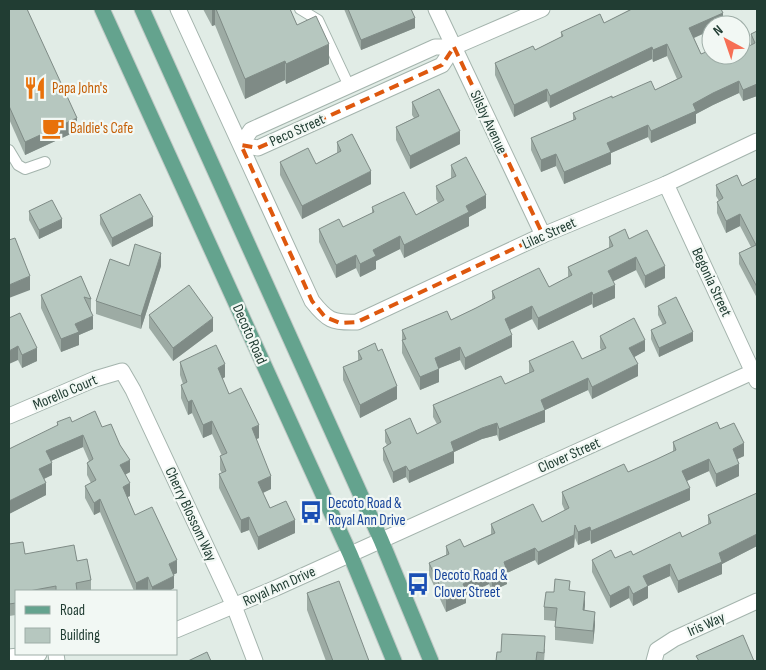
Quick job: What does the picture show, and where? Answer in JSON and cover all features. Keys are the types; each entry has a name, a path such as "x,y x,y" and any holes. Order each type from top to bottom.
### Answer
{"main road":[{"name":"Decoto Road","path":"102,9 350,554 394,661"},
{"path":"142,9 381,540 431,661"}],"street":[{"path":"178,9 241,145"},
{"name":"Silsby Avenue","path":"436,9 542,235"},
{"name":"Peco Street","path":"454,47 442,65 258,148 241,145 249,130 435,47 454,47 542,9"},
{"name":"Lilac Street","path":"241,145 312,301 325,317 340,323 357,322 542,235 666,184 757,141"},
{"name":"Begonia Street","path":"666,184 756,374"},
{"name":"Morello Court","path":"9,416 95,379 122,370"},
{"name":"Cherry Blossom Way","path":"122,370 234,606 255,661"},
{"name":"Clover Street","path":"381,540 756,374"},
{"name":"Royal Ann Drive","path":"178,629 381,540"},
{"name":"Iris Way","path":"656,656 674,638 757,601"},
{"path":"9,657 28,655"}],"lane":[{"path":"300,9 318,20 349,86"},
{"path":"9,150 18,165 25,169 46,162"}],"highlighted area":[{"path":"454,47 543,235 357,322 340,323 325,317 312,301 241,145 258,148 442,65"}],"building":[{"path":"9,9 27,9 77,118 25,142 9,106"},
{"path":"216,9 290,9 297,25 316,16 329,44 286,64 285,61 245,79"},
{"path":"348,9 411,9 415,18 361,40"},
{"path":"632,9 721,9 723,13 718,15 701,15 701,23 689,28 701,54 701,65 751,65 751,45 755,43 751,34 757,31 757,84 743,90 739,81 693,104 696,111 651,131 648,125 607,143 611,152 564,172 556,154 541,160 531,138 576,119 573,113 612,96 612,98 651,81 655,90 682,77 667,44 653,50 652,47 550,96 547,89 514,105 495,63 533,46 535,50 563,36 561,32 600,14 604,23"},
{"path":"439,89 460,131 410,156 396,127 419,116 412,102"},
{"path":"352,134 371,171 302,206 280,162 308,148 316,164 341,151 337,142"},
{"path":"466,157 486,195 466,206 469,212 404,245 400,236 373,250 376,256 360,264 356,255 336,265 319,229 339,219 343,227 374,212 372,207 404,192 416,215 444,200 436,186 456,176 451,165"},
{"path":"737,175 742,186 757,178 757,287 739,253 756,245 740,214 726,221 717,202 723,198 716,185"},
{"path":"140,194 153,217 112,238 100,215"},
{"path":"52,200 62,219 39,230 29,211"},
{"path":"625,229 629,239 647,230 665,266 645,276 636,257 608,271 615,285 593,295 592,292 538,318 532,306 505,319 512,335 465,358 460,347 435,358 439,369 420,377 402,340 406,339 402,330 447,311 451,320 495,298 492,291 539,268 549,287 572,275 568,267 613,246 609,237"},
{"path":"15,238 30,276 9,285 9,240"},
{"path":"135,244 161,253 141,316 96,301 110,259 129,266"},
{"path":"81,276 91,299 84,297 93,316 75,324 79,332 61,339 41,295"},
{"path":"189,285 213,318 173,348 149,315"},
{"path":"676,297 693,332 659,348 651,330 666,323 658,306"},
{"path":"20,313 37,348 22,355 18,346 9,351 9,318"},
{"path":"634,318 645,340 629,348 638,364 592,387 588,378 541,400 545,410 499,429 497,423 482,428 451,442 454,451 409,471 406,466 393,472 383,448 391,443 385,430 410,418 417,434 441,422 433,405 501,376 505,384 534,371 529,361 573,341 582,359 606,348 600,336"},
{"path":"375,343 378,351 382,349 397,386 360,405 343,367 362,359 358,351"},
{"path":"216,345 225,364 218,368 229,394 241,388 259,425 252,428 271,476 258,482 270,508 286,501 295,520 258,537 249,517 241,520 219,474 226,471 220,456 227,453 212,421 203,425 192,400 188,402 181,385 187,382 180,362"},
{"path":"95,411 102,427 111,424 120,445 130,460 120,465 130,483 123,487 135,515 152,507 177,560 169,564 174,576 152,587 148,577 136,583 100,499 94,503 85,486 96,480 87,463 93,459 83,435 46,451 52,463 39,469 46,483 9,501 9,449 58,425 57,422 70,417 72,422"},
{"path":"717,422 720,429 734,423 744,443 733,449 739,464 716,474 709,459 682,471 690,488 591,531 590,527 578,532 575,525 574,535 538,552 535,548 504,562 507,571 492,578 489,572 463,584 466,590 446,599 429,563 449,554 446,546 460,539 464,547 495,533 491,524 533,504 542,522 569,508 562,492 624,464 628,472 655,460 676,450 673,442"},
{"path":"757,493 757,534 719,553 722,562 678,581 670,564 643,576 648,586 633,594 629,586 610,596 592,560 611,550 615,558 631,551 633,555 680,532 682,537 711,523 708,515"},
{"path":"23,542 25,554 74,545 77,561 87,559 91,580 76,583 77,590 56,590 56,586 34,590 15,590 15,603 9,604 9,544"},
{"path":"555,579 570,581 569,590 585,592 583,610 595,612 593,631 555,627 557,608 544,607 546,592 554,592"},
{"path":"339,581 369,661 333,661 307,593"},
{"path":"502,634 545,636 544,653 537,652 536,661 496,661 497,652 501,652"},
{"path":"743,635 754,661 699,661 696,656"},
{"path":"207,652 211,661 188,661"}],"place":[{"name":"Papa John's","path":"35,88"},
{"name":"Baldie's Cafe","path":"53,128"},
{"name":"Decoto Road & Royal Ann Drive","path":"311,512"},
{"name":"Decoto Road & Clover Street","path":"418,584"}]}
